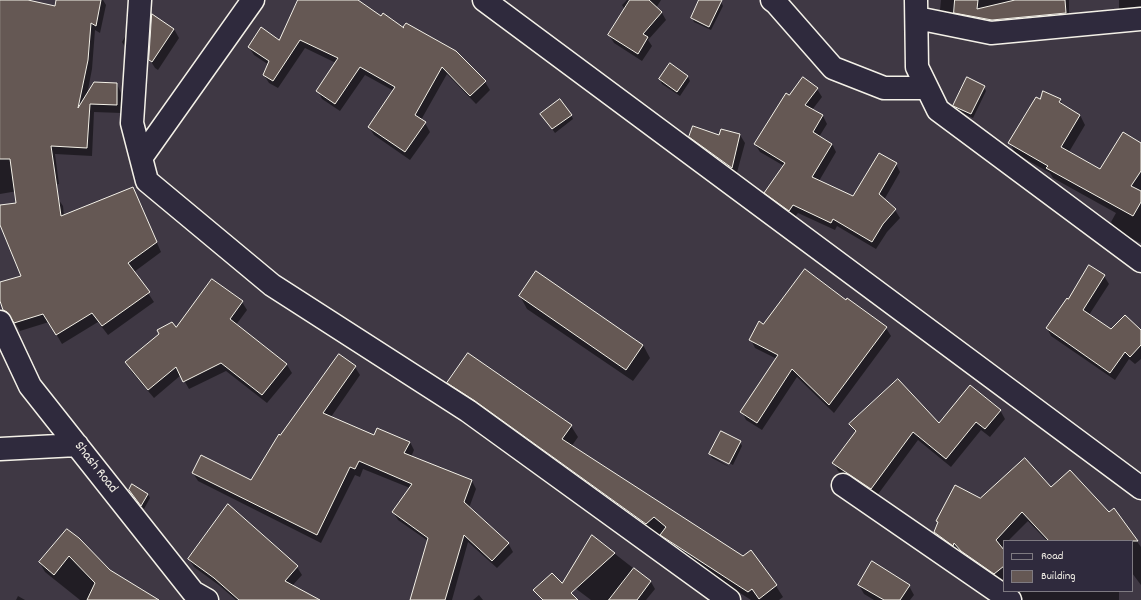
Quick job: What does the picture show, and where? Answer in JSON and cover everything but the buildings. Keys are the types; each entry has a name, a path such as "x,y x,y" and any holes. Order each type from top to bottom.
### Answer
{"street":[{"path":"140,0 132,123 147,181 272,285 468,411 729,600"},
{"path":"141,158 253,0"},
{"path":"484,0 1141,488"},
{"path":"772,0 833,68 884,88 928,88"},
{"path":"1141,19 990,33 916,9 917,67 938,110 1141,260"},
{"name":"Shash Road","path":"0,322 30,386 193,592 207,600"},
{"path":"0,449 77,445"},
{"path":"843,485 1010,600"}]}
